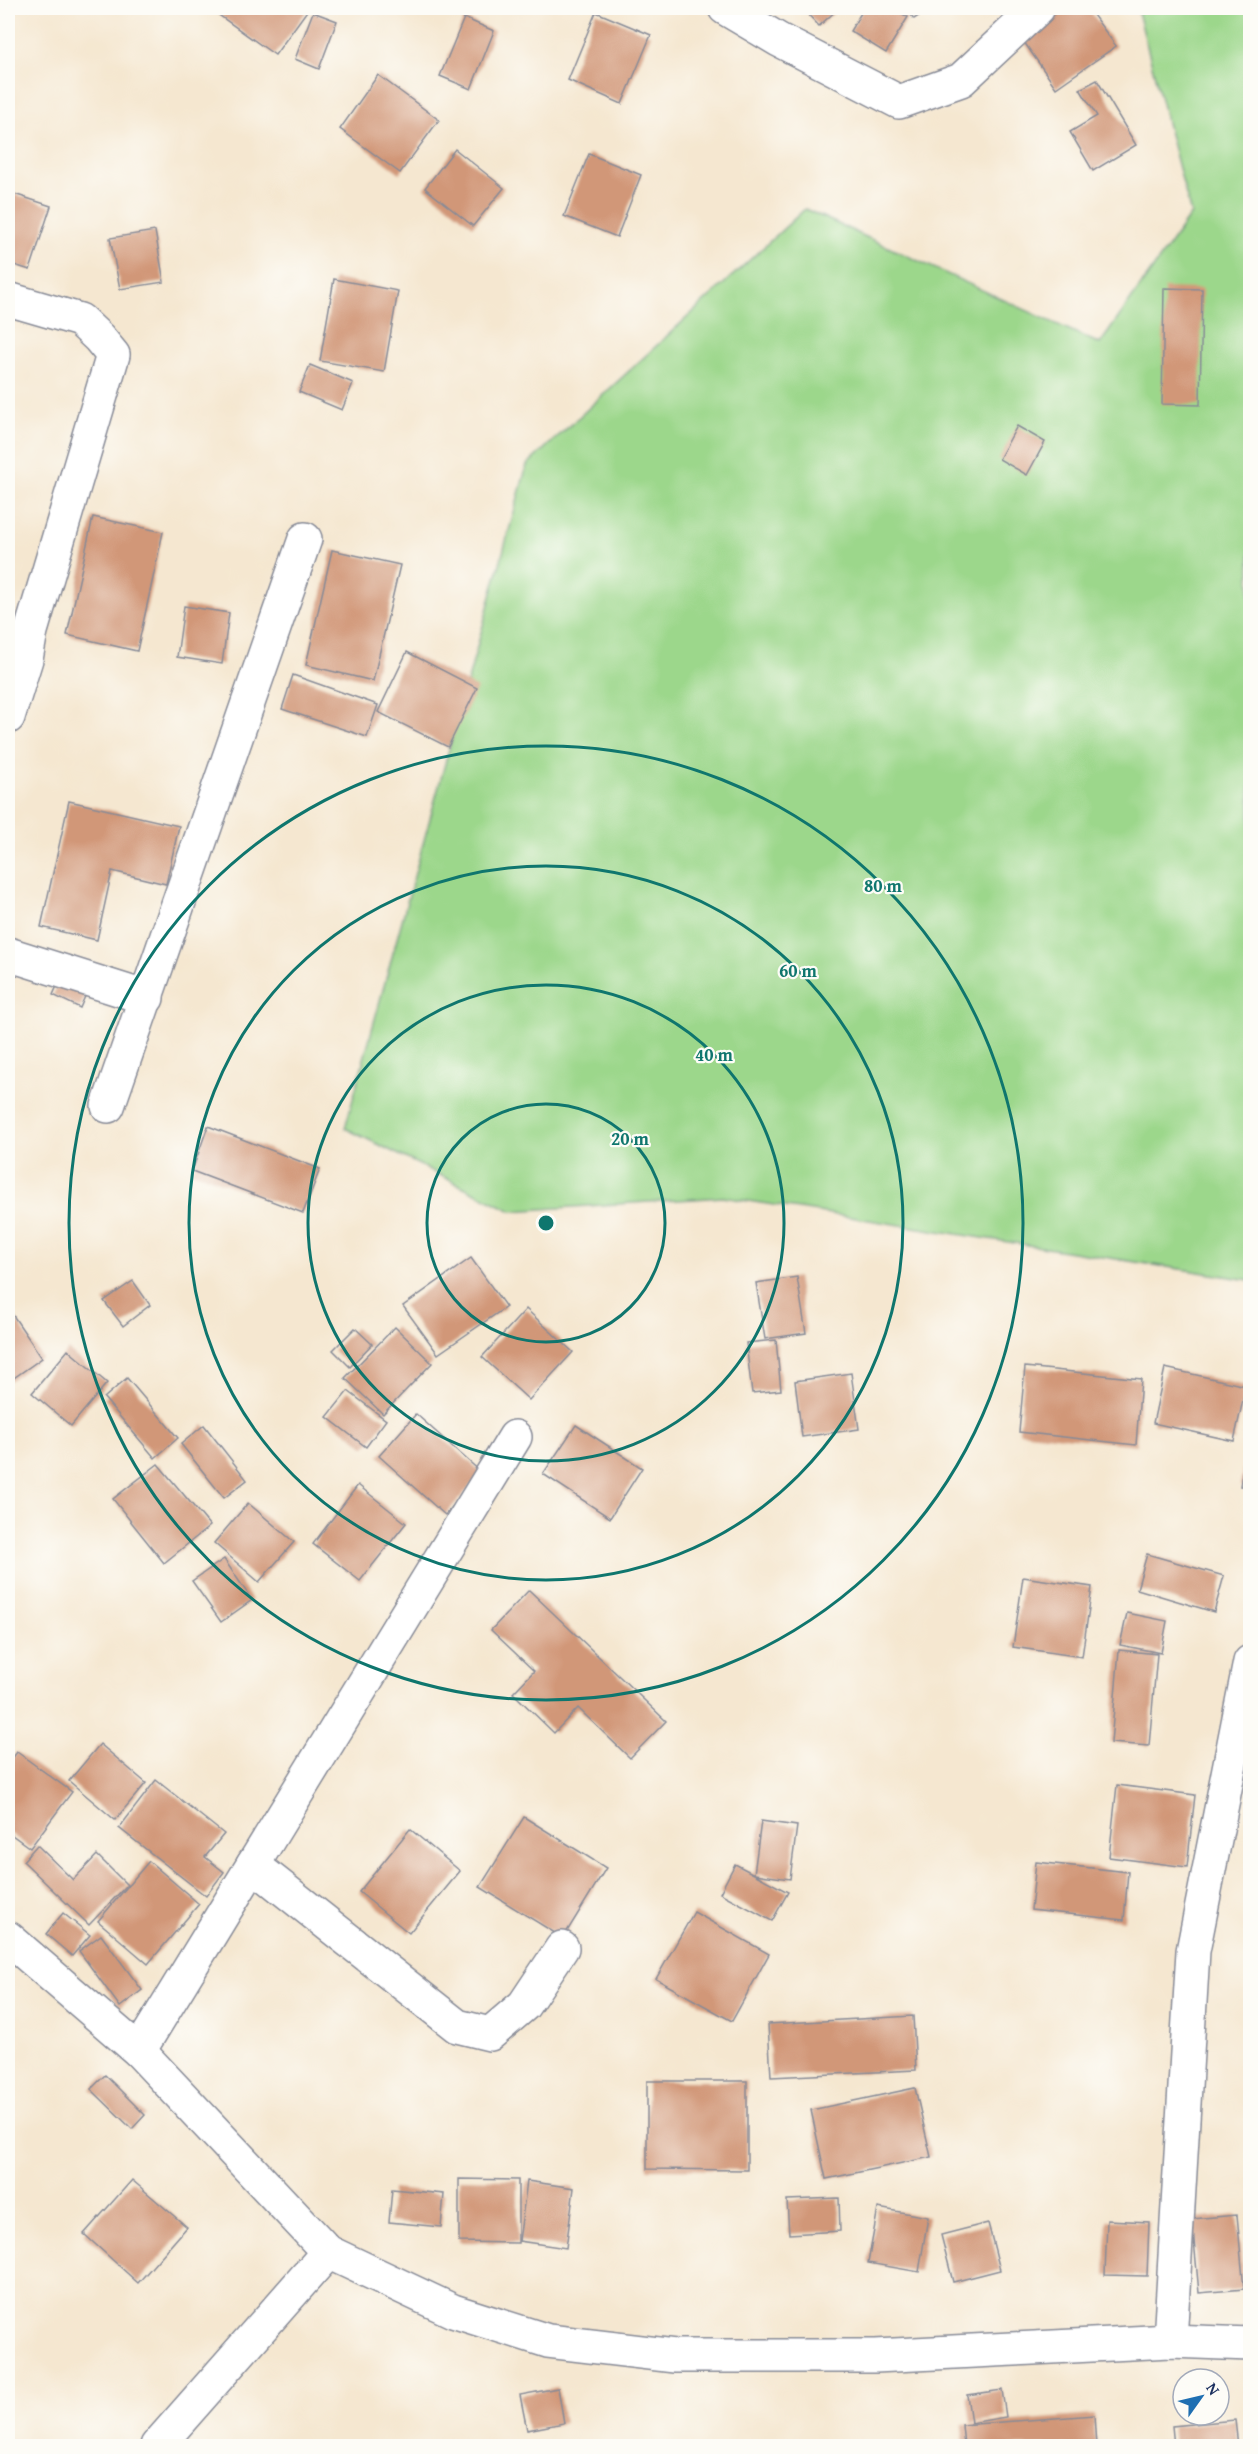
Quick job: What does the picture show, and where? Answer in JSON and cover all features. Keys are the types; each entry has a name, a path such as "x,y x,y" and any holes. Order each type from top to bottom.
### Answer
{"street":[{"path":"725,8 779,40 899,102 961,80 1038,8"},
{"path":"8,299 80,320 113,355 31,631 26,659 8,717"},
{"path":"108,1106 305,539"},
{"path":"8,954 147,998"},
{"path":"139,2051 515,1437"},
{"path":"1170,2340 1193,1951 1251,1662"},
{"path":"253,1865 457,2026 490,2034 524,2005 562,1948"},
{"path":"8,1938 139,2051 328,2252 453,2311 548,2341 675,2356 875,2356 1170,2340 1251,2344"},
{"path":"157,2446 328,2252"}],"green space":[{"path":"1137,8 1250,8 1250,1280 723,1197 512,1211 345,1128 527,465 805,209 1100,344 1191,214"}],"building":[{"path":"209,8 309,8 275,55"},
{"path":"802,8 839,8 819,26"},
{"path":"864,8 892,8 908,17 886,53 850,31"},
{"path":"906,8 931,8 914,19"},
{"path":"1046,8 1088,8 1116,46 1056,88 1015,29"},
{"path":"313,12 337,21 319,69 295,59"},
{"path":"596,12 651,35 622,104 568,80"},
{"path":"464,18 494,31 471,89 440,76"},
{"path":"378,75 439,120 400,173 340,129"},
{"path":"1097,80 1136,145 1093,171 1070,132 1097,116 1080,89"},
{"path":"455,149 504,188 473,226 425,188"},
{"path":"589,154 641,175 617,237 564,216"},
{"path":"8,192 51,206 30,270 8,263"},
{"path":"155,231 164,282 120,289 110,238"},
{"path":"334,279 398,291 384,372 320,361"},
{"path":"1164,288 1202,289 1200,405 1162,404"},
{"path":"310,365 353,383 342,410 299,392"},
{"path":"1017,426 1045,442 1027,475 999,459"},
{"path":"93,517 163,532 137,651 67,635"},
{"path":"332,550 400,565 373,681 306,665"},
{"path":"184,606 229,613 222,664 177,657"},
{"path":"407,652 477,688 448,747 378,712"},
{"path":"293,675 378,705 367,737 282,709"},
{"path":"69,801 179,826 166,884 112,871 97,940 41,927"},
{"path":"65,968 92,980 80,1008 53,995"},
{"path":"208,1126 320,1169 303,1213 192,1171"},
{"path":"471,1258 506,1307 438,1354 403,1306"},
{"path":"797,1277 806,1333 765,1339 756,1283"},
{"path":"133,1281 150,1305 123,1326 104,1301"},
{"path":"8,1308 42,1358 8,1382"},
{"path":"526,1309 573,1352 529,1400 482,1357"},
{"path":"395,1327 432,1363 383,1414 345,1378"},
{"path":"355,1328 372,1344 350,1367 333,1350"},
{"path":"776,1340 781,1390 752,1393 746,1343"},
{"path":"68,1350 107,1383 71,1426 32,1393"},
{"path":"1025,1367 1141,1379 1136,1445 1019,1432"},
{"path":"1165,1368 1246,1386 1234,1441 1153,1423"},
{"path":"851,1373 859,1429 802,1437 795,1381"},
{"path":"127,1378 178,1438 155,1458 104,1398"},
{"path":"348,1391 386,1420 366,1447 327,1417"},
{"path":"416,1414 482,1473 445,1515 379,1456"},
{"path":"204,1425 247,1480 224,1498 181,1444"},
{"path":"576,1425 642,1468 610,1518 543,1474"},
{"path":"1250,1433 1250,1487 1240,1486"},
{"path":"158,1464 210,1526 164,1563 113,1499"},
{"path":"358,1485 406,1523 360,1581 313,1544"},
{"path":"248,1503 294,1542 259,1582 214,1543"},
{"path":"1147,1554 1224,1576 1214,1612 1137,1589"},
{"path":"224,1559 252,1600 221,1622 192,1581"},
{"path":"1023,1577 1092,1587 1082,1657 1013,1647"},
{"path":"529,1590 666,1721 630,1758 578,1708 554,1733 513,1693 534,1671 491,1630"},
{"path":"1127,1613 1167,1621 1161,1653 1120,1645"},
{"path":"1119,1650 1157,1654 1149,1746 1111,1743"},
{"path":"100,1744 146,1783 115,1820 69,1781"},
{"path":"17,1752 72,1792 30,1848 8,1832 8,1764"},
{"path":"156,1780 224,1834 205,1857 224,1872 206,1896 119,1828"},
{"path":"1117,1785 1195,1795 1187,1867 1109,1857"},
{"path":"524,1817 606,1868 563,1938 480,1887"},
{"path":"761,1821 797,1826 790,1879 754,1874"},
{"path":"410,1829 460,1871 409,1933 359,1892"},
{"path":"37,1845 73,1880 97,1855 127,1885 89,1925 23,1861"},
{"path":"149,1861 199,1904 148,1964 98,1921"},
{"path":"1036,1862 1128,1872 1124,1920 1031,1910"},
{"path":"735,1864 788,1892 772,1921 720,1893"},
{"path":"694,1912 769,1954 732,2021 656,1979"},
{"path":"63,1913 90,1935 72,1956 46,1934"},
{"path":"101,1935 142,1990 120,2007 79,1951"},
{"path":"913,2016 916,2070 771,2077 768,2024"},
{"path":"105,2075 145,2115 132,2129 91,2089"},
{"path":"647,2081 747,2081 747,2170 647,2169"},
{"path":"915,2088 931,2157 826,2179 811,2110"},
{"path":"459,2179 518,2180 518,2243 459,2242"},
{"path":"132,2180 187,2227 138,2283 84,2234"},
{"path":"527,2181 574,2188 566,2248 519,2241"},
{"path":"392,2189 444,2194 441,2227 389,2222"},
{"path":"839,2198 840,2231 789,2234 787,2200"},
{"path":"878,2208 928,2217 919,2272 868,2263"},
{"path":"1237,2215 1244,2289 1199,2293 1192,2219"},
{"path":"1107,2220 1149,2222 1147,2276 1105,2275"},
{"path":"988,2223 1000,2270 953,2282 941,2235"},
{"path":"558,2388 564,2423 527,2430 520,2395"},
{"path":"1002,2390 1006,2417 971,2423 967,2395"},
{"path":"1094,2415 1096,2446 964,2446 962,2425"},
{"path":"1231,2420 1235,2420 1238,2446 1174,2446 1172,2427 1231,2427"},
{"path":"1170,2441 1171,2446 1132,2446 1132,2445"}]}
